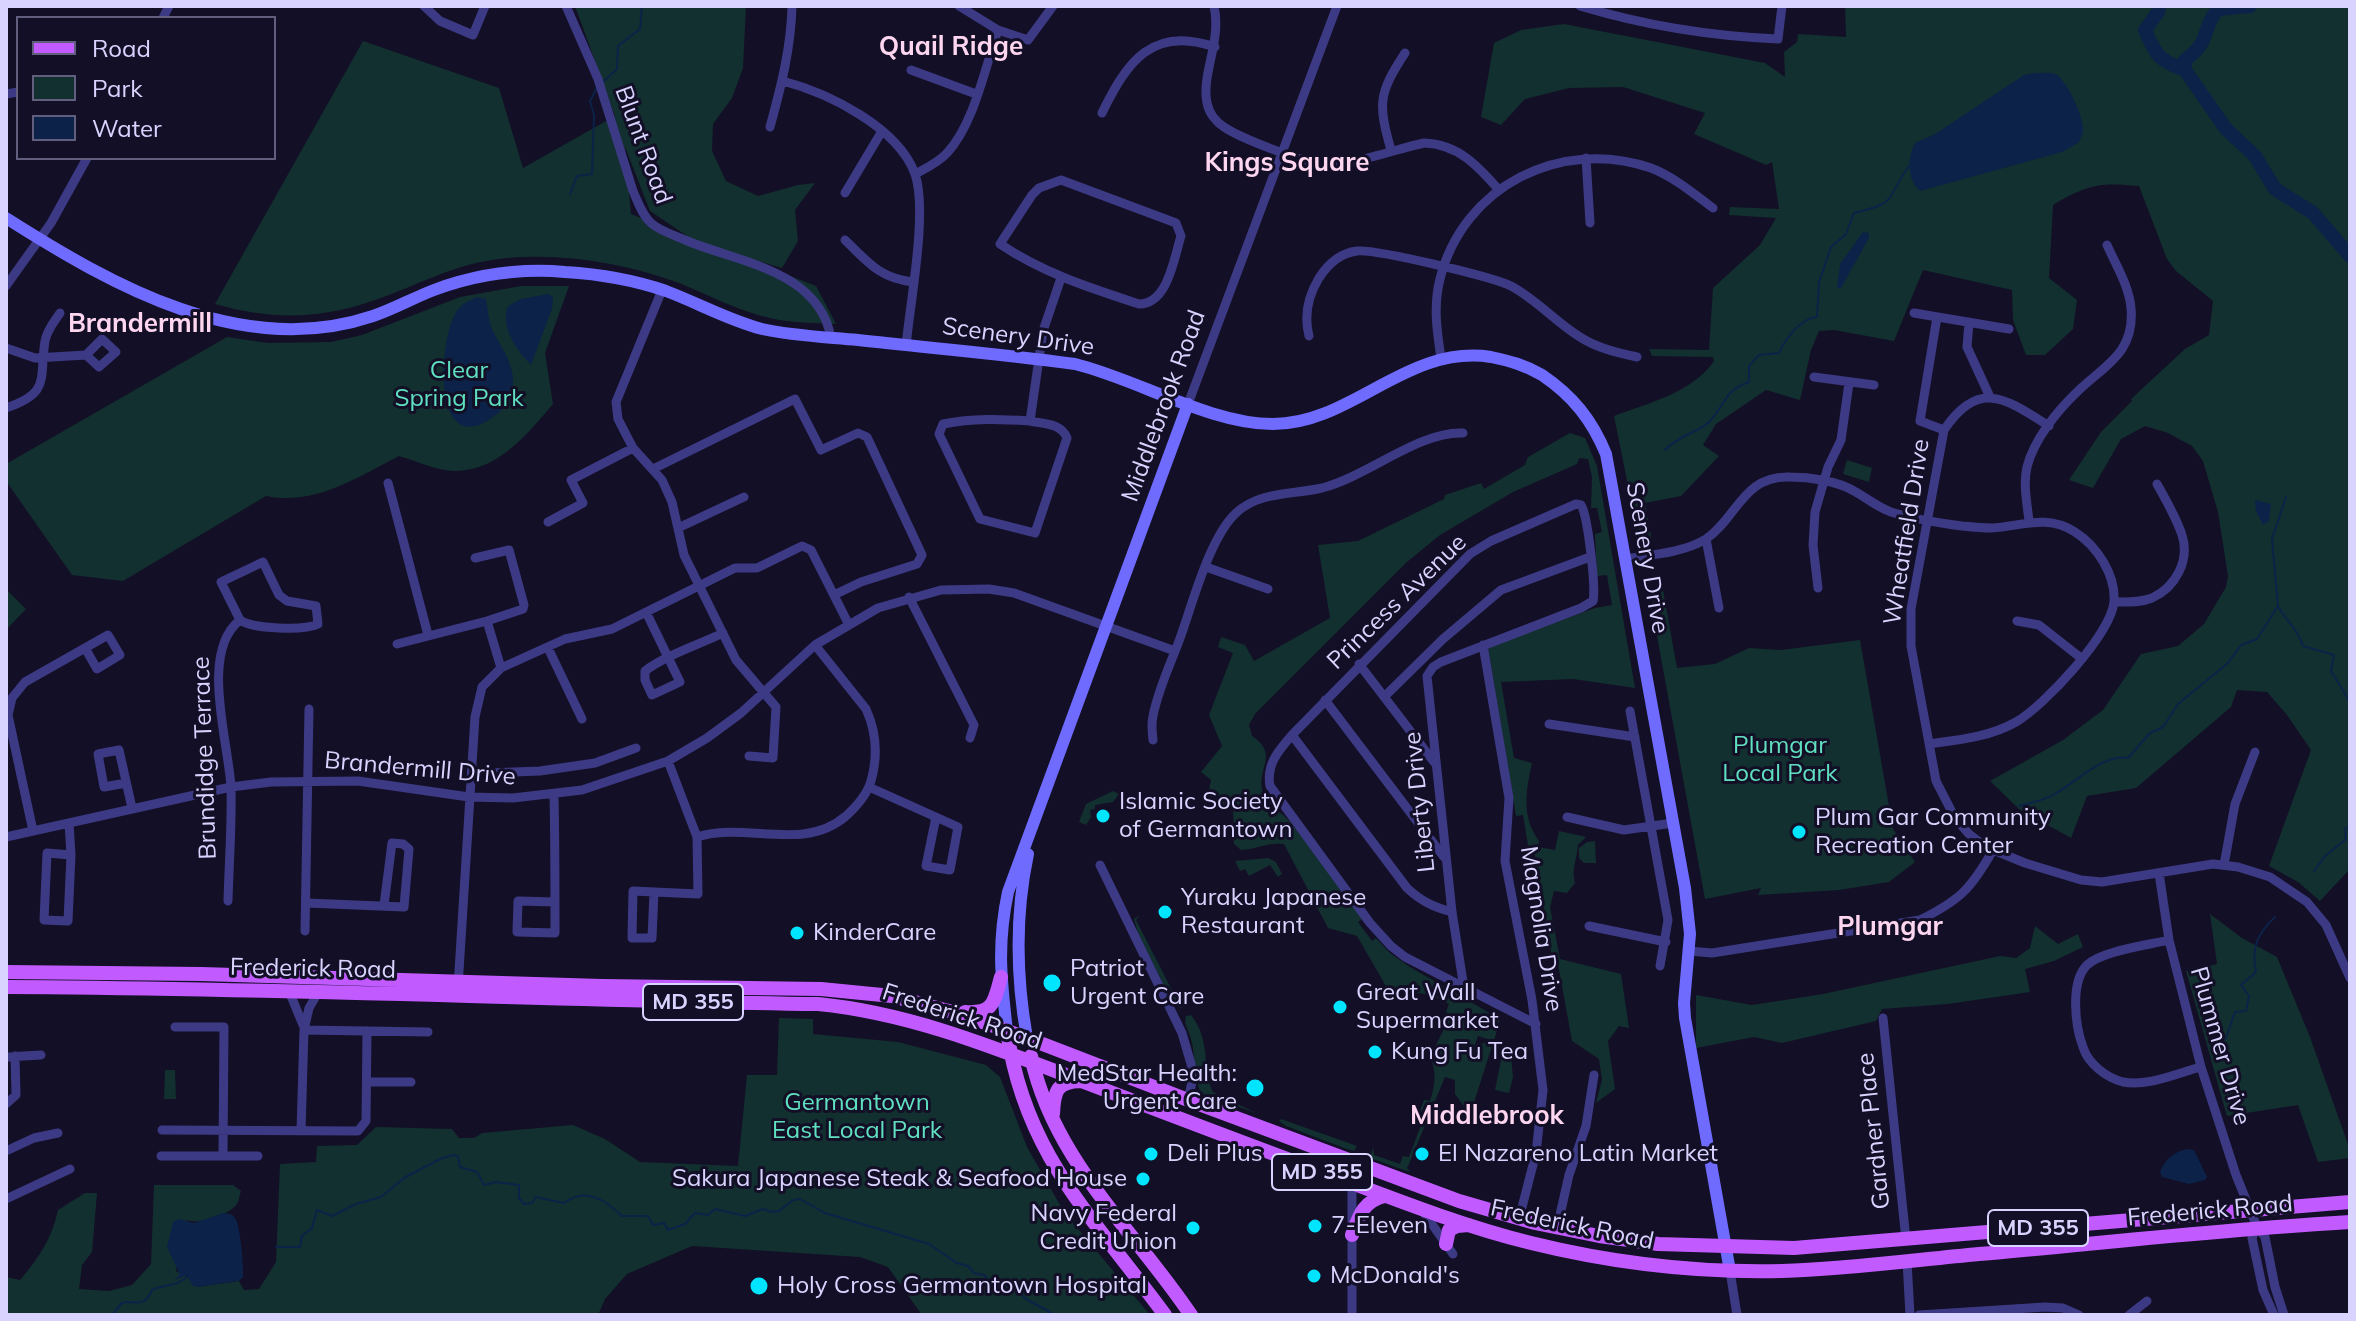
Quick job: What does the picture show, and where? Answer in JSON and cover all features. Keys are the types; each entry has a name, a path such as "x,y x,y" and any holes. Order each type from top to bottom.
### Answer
{"main road":[{"name":"Frederick Road","path":"6,972 170,973 858,1008 895,1016 1011,1054 1352,1184 1470,1225 1534,1244 1613,1259 1730,1271 1781,1271 2257,1227 2350,1222"},
{"path":"955,1012 981,1013 989,1008 995,1000 1001,977"},
{"name":"Frederick Road","path":"6,987 319,991 602,986 821,989 892,996 955,1012 1027,1038 1459,1201 1557,1228 1658,1244 1794,1248 2350,1202"},
{"name":"Middlebrook Road","path":"1007,1031 1029,1115 1065,1186 1165,1315"},
{"name":"Middlebrook Road","path":"1027,1038 1032,1062 1053,1119 1083,1174 1191,1315"},
{"path":"1053,1119 1058,1089 1064,1083 1081,1081"},
{"path":"1352,1235 1364,1206 1385,1196"},
{"path":"1449,1249 1446,1235 1451,1229 1470,1225"}],"street":[{"path":"424,6 440,21 473,35 485,6"},
{"name":"Blunt Road","path":"566,6 600,85 633,191 640,208 652,224 697,245 776,272 795,283 817,304 828,323 831,338"},
{"path":"770,127 783,81 791,35 792,6"},
{"path":"959,6 998,30 1028,40 1053,6"},
{"path":"1214,6 1217,27 1206,91 1207,105 1221,126 1235,134 1322,164 1424,143 1456,150 1477,165 1499,190"},
{"name":"Middlebrook Road","path":"1007,1031 1001,977 1001,928 1008,892 1337,6"},
{"path":"1580,6 1661,28 1731,37 1778,39 1782,6"},
{"path":"915,174 936,163 948,152 968,118 998,30"},
{"path":"1102,113 1114,87 1133,61 1149,48 1184,40 1215,47"},
{"path":"1391,150 1381,98 1405,53"},
{"path":"911,70 976,94"},
{"path":"783,81 834,100 882,131 896,145 915,174 920,225 906,346"},
{"path":"845,193 882,131"},
{"path":"1586,158 1590,223"},
{"path":"1441,358 1436,311 1444,267 1464,225 1481,205 1516,177 1541,166 1586,158 1619,160 1653,169 1678,182 1713,208"},
{"path":"6,286 40,239 86,160"},
{"path":"1066,180 1168,218 1180,229 1181,236 1162,290 1158,298 1147,304 1061,278 1000,244 1039,188 1066,180"},
{"name":"Scenery Drive","path":"6,218 96,272 158,300 228,323 259,329 293,331 333,327 375,315 433,290 498,273 528,270 587,273 662,290 761,328 1038,359 1108,372 1188,404 1249,421 1272,424 1296,422 1325,413 1414,368 1441,358 1485,356 1528,366 1562,389 1585,413 1606,454 1690,917 1685,1018 1730,1271"},
{"path":"845,240 881,274 894,280 913,282"},
{"path":"2029,521 2025,490 2031,453 2080,388 2109,366 2121,352 2128,336 2131,307 2128,292 2107,245"},
{"path":"1309,336 1306,324 1308,306 1316,283 1333,261 1361,250 1444,267 1509,285 1584,340 1603,349 1637,357"},
{"path":"1030,421 1043,331 1061,278"},
{"path":"662,290 616,402 618,419 633,448 662,480 672,502 684,555 736,660 776,707 773,758 749,756"},
{"path":"6,408 23,402 42,381 48,329 60,313"},
{"path":"1914,313 2009,329"},
{"path":"1937,317 1920,421 1944,430"},
{"path":"1969,322 1967,347 1990,397 2013,403 2049,426"},
{"path":"6,348 24,356 86,355"},
{"path":"1814,377 1874,385"},
{"path":"1818,588 1813,545 1815,512 1828,467 1841,440 1849,383"},
{"name":"Wheatfield Drive","path":"1990,397 1982,397 1957,411 1944,430 1926,520 1910,627 1936,781 1955,818 1969,834 1993,850 2081,880 2104,882 2213,864 2238,867 2270,877 2307,902 2326,925 2350,978"},
{"path":"653,469 795,399 821,450 851,436 867,437 922,555 917,564 861,582 834,595"},
{"path":"964,420 1030,421 1058,427 1067,438 1035,533 980,519 939,434 943,424 964,420"},
{"path":"1153,740 1154,711 1206,567 1228,522 1245,506 1270,496 1337,483 1435,436 1463,433"},
{"path":"548,522 583,503 571,480 633,448"},
{"path":"1624,559 1672,551 1706,539 1742,497 1767,480 1790,477 1824,481 1853,490 1891,512 1926,520 1993,528 2029,521 2059,524 2086,541 2106,566 2112,584 2114,602 2105,627 2056,688 2016,723 1986,734 1929,744"},
{"path":"388,483 428,635"},
{"path":"2114,602 2152,598 2171,584 2180,572 2183,537 2157,484"},
{"path":"678,528 744,497"},
{"name":"Princess Avenue","path":"1464,988 1405,957 1370,923 1270,786 1270,767 1273,758 1292,735 1359,664 1479,548 1561,510 1581,505 1587,524 1590,557"},
{"path":"1706,539 1719,608"},
{"path":"458,988 478,698 482,687 501,668 565,639 612,629 735,568 757,568 802,546 811,550 848,623"},
{"path":"397,644 520,611 524,605 509,550 475,558"},
{"path":"1384,697 1443,639 1501,590 1590,557 1593,601 1483,645"},
{"path":"263,562 279,595 287,601 316,606 318,610 318,624 310,627 257,626 240,620 221,582 263,562"},
{"path":"1206,567 1268,589"},
{"name":"Brandermill Drive","path":"6,837 231,787 308,780 382,783 469,797 513,798 554,795 600,784 668,761 719,730 815,645 848,623 909,597 941,590 1014,593 1175,651"},
{"path":"909,597 974,725 970,738"},
{"path":"647,614 668,659 723,633"},
{"name":"Brundidge Terrace","path":"228,901 231,787 219,658 227,634 240,620"},
{"path":"487,621 501,668"},
{"path":"2017,621 2039,625 2081,658"},
{"path":"697,837 721,831 792,835 821,831 839,822 855,808 869,787 875,756 872,721 815,645"},
{"name":"Liberty Drive","path":"1464,988 1452,912 1427,680 1428,673 1441,662 1483,645"},
{"name":"Magnolia Drive","path":"1483,645 1509,798 1505,861 1536,1024 1543,1090 1541,1119 1519,1219"},
{"path":"33,831 9,743 8,715 17,689 25,682 85,648"},
{"path":"548,648 582,719"},
{"path":"1359,664 1437,764"},
{"path":"1325,700 1446,860"},
{"path":"305,931 309,709"},
{"path":"1630,711 1668,920 1660,966"},
{"path":"1549,724 1635,737"},
{"path":"1292,735 1407,888 1434,908 1452,912"},
{"path":"488,773 540,771 595,763 636,748"},
{"path":"2224,865 2235,804 2255,752"},
{"path":"654,892 652,938 632,938 633,891 698,894 697,837 668,761"},
{"path":"595,763 600,784"},
{"path":"126,783 132,808"},
{"path":"869,787 936,817 958,827 950,870 926,866 936,817"},
{"path":"554,795 555,902 555,933 517,932 518,901 555,902"},
{"path":"1567,817 1621,830 1673,823"},
{"path":"69,823 71,855 68,921 44,920 47,853 71,855"},
{"name":"Middlebrook Road","path":"1027,1038 1018,979 1018,932 1026,864 1035,823"},
{"path":"306,903 404,907 409,849 403,844 392,843 384,905"},
{"path":"1689,951 1712,953 1920,920 1965,893 1993,850"},
{"path":"1100,865 1182,1033 1191,1064 1188,1100"},
{"name":"Plummer Drive","path":"2159,873 2169,940 2201,1067 2250,1211 2265,1237 2284,1315"},
{"path":"1589,926 1666,942"},
{"path":"2169,940 2095,959 2085,967 2074,992 2083,1049 2103,1073 2138,1084 2201,1067"},
{"path":"1464,988 1536,1024"},
{"path":"289,991 304,1030"},
{"path":"301,1131 304,1030 309,1008 319,991"},
{"name":"Gardner Place","path":"1883,1018 1906,1240"},
{"path":"175,1027 224,1027 223,1156"},
{"path":"304,1030 428,1032"},
{"path":"162,1130 354,1132 361,1129 366,1121 367,1031"},
{"path":"6,1104 16,1095 11,1056 41,1055"},
{"path":"1557,1228 1569,1175 1586,1126 1594,1075"},
{"path":"367,1082 411,1082"},
{"path":"6,1151 34,1138 58,1133"},
{"path":"161,1156 258,1156"},
{"path":"1352,1315 1352,1184 1360,1164"},
{"path":"6,1199 70,1169"},
{"path":"1419,1208 1433,1223 1449,1249"},
{"name":"Plummer Drive","path":"2257,1227 2252,1238 2263,1290 2274,1315"},
{"path":"1907,1261 1910,1315"},
{"path":"1730,1271 1737,1315"},
{"path":"2129,1315 2147,1301"},
{"path":"1919,1315 2045,1307 2063,1308 2079,1315"}],"green space":[{"name":"Clear Spring Park","path":"575,6 746,6 743,68 732,98 713,124 712,151 726,181 758,196 815,183 795,210 798,241 782,268 731,253 816,286 836,324 770,318 637,270 594,261 550,257 507,258 469,265 387,296 330,312 273,315 215,304 363,41 499,88 523,168 615,116","holes":["625,147 650,211 687,236 631,214"]},
{"path":"1845,6 2350,6 2350,869 2320,901 2298,882 2269,866 2311,750 2267,692 2237,690 2231,707 2136,788 2087,796 2071,838 2019,809 1990,781 2063,740 2103,710 2141,654 2178,646 2204,624 2226,587 2228,576 2218,512 2203,461 2192,446 2168,433 2145,426 2121,439 2093,488 2069,480 2101,432 2131,399 2185,349 2209,335 2213,301 2176,271 2167,259 2139,186 2094,186 2053,205 2049,278 2077,300 2073,329 2045,355 2026,355 2013,320 2012,290 1923,270 1894,341 1834,330 1819,331 1811,350 1800,400 1766,390 1716,424 1703,445 1719,456 1681,496 1645,503 1652,541 1647,542 1638,535 1614,416 1682,389 1714,361 1713,357 1652,356 1649,349 1709,350 1713,288 1760,245 1776,218 1729,215 1730,207 1779,209 1772,162 1766,165 1694,134 1705,113 1623,87 1569,88 1525,99 1501,125 1481,117 1494,43 1521,30 1564,24 1765,63 1785,77 1784,52 1797,42 1798,34 1846,37"},
{"name":"Clear Spring Park","path":"521,286 569,286 545,353 553,404 510,449 484,465 453,471 399,456 336,488 302,497 266,496 123,581 72,575 6,481 6,464 227,337 268,343 331,342 362,335 460,297"},
{"path":"1570,433 1585,438 1597,466 1635,688 1573,679 1501,682 1514,758 1532,763 1526,803 1529,822 1539,841 1538,847 1555,850 1559,831 1586,837 1578,845 1575,883 1567,893 1554,891 1550,907 1560,959 1621,974 1629,1028 1619,1026 1608,1041 1615,1089 1596,1103 1602,1080 1599,1059 1572,1041 1557,959 1552,958 1534,851 1529,851 1523,815 1516,816 1488,647 1595,608 1612,605 1607,575 1597,576 1595,534 1602,532 1597,508 1591,508 1592,477 1588,459 1579,458 1577,464 1513,492 1440,535 1407,562 1255,714 1249,725 1252,736 1265,750 1262,788 1265,797 1291,823 1318,859 1362,919 1358,922 1372,941 1376,938 1410,967 1500,1019 1494,1041 1478,1036 1474,1047 1486,1042 1492,1046 1470,1115 1455,1094 1455,1080 1445,1077 1407,1168 1410,1171 1407,1171 1370,1158 1373,1147 1374,1155 1400,1164 1403,1156 1409,1157 1424,1117 1419,1113 1424,1100 1430,1101 1432,1095 1434,1074 1430,1057 1451,1015 1446,1012 1449,1004 1431,995 1387,988 1357,936 1328,928 1284,844 1241,850 1234,844 1233,805 1219,805 1208,796 1211,780 1201,772 1222,746 1209,715 1233,653 1218,647 1221,637 1245,645 1254,661 1330,618 1318,545 1358,541 1444,499 1445,495 1481,483 1484,489 1525,465 1528,457"},
{"path":"1847,460 1872,468 1869,482 1843,474"},
{"path":"6,589 26,609 6,630"},
{"name":"Plumgar Local Park","path":"1663,590 1677,668 1715,664 1749,648 1781,650 1860,640 1893,829 1915,862 1889,882 1839,890 1758,895 1761,888 1705,899 1651,603"},
{"path":"1113,791 1119,794 1113,802 1095,805 1095,809 1090,810 1091,817 1086,825 1079,822 1086,804"},
{"path":"1595,841 1596,863 1584,863 1579,858 1579,848"},
{"path":"1268,858 1276,862 1282,874 1278,877 1270,865 1249,876 1245,869 1240,871 1235,861"},
{"path":"2210,914 2242,938 2277,957 2310,1037 2350,1150 2350,1158 2318,1162 2298,1105 2227,1116 2186,971 2217,964"},
{"path":"1140,915 1136,920 1179,1004 1186,1003 1181,1008 1173,1004 1138,933 1134,919"},
{"path":"2035,926 2058,944 2078,934 2083,947 2054,961 2025,969 2030,992 1948,1004 1882,1009 1876,1021 1782,1043 1754,1037 1696,1048 1696,995 1752,1005 1823,994 2000,956 2016,958 2030,948"},
{"path":"1191,1015 1202,1035 1207,1074 1213,1092 1256,1113 1202,1094 1186,1024 1186,1016"},
{"name":"Germantown East Local Park","path":"779,1018 813,1019 813,1034 898,1042 986,1065 1000,1077 1027,1147 1064,1212 1150,1315 922,1315 888,1267 860,1257 692,1246 627,1274 605,1299 598,1315 6,1315 6,1277 20,1280 44,1247 58,1210 85,1193 97,1193 92,1252 82,1265 79,1289 109,1291 132,1285 151,1264 154,1185 233,1185 241,1191 237,1204 220,1216 186,1220 176,1271 191,1279 197,1287 239,1281 244,1290 259,1289 276,1262 280,1164 316,1162 317,1146 357,1145 376,1127 452,1129 459,1138 474,1138 482,1133 573,1125 605,1139 640,1162 738,1166 747,1075 777,1075"},
{"path":"1502,1055 1511,1057 1513,1077 1509,1093 1495,1090"},
{"path":"165,1070 175,1070 176,1099 164,1099"},
{"path":"1281,1119 1357,1146 1354,1151 1344,1148 1286,1126 1279,1121"}],"water":[{"path":"2055,74 2069,91 2083,125 2078,143 2062,152 1920,191 1913,181 1910,168 1915,143 1935,134 2024,75"},
{"path":"1863,232 1869,233 1869,238 1841,288 1837,288 1840,264"},
{"path":"548,294 553,297 552,309 531,365 515,346 508,331 508,306 521,299"},
{"path":"477,297 486,299 491,325 508,360 513,387 502,410 473,426 459,423 449,410 444,368 446,345 457,311"},
{"path":"2255,500 2271,504 2269,521 2263,525 2256,511"},
{"path":"2188,1149 2194,1150 2207,1177 2205,1180 2189,1184 2162,1177 2160,1172 2168,1159"},
{"path":"223,1213 233,1215 237,1222 243,1277 239,1281 197,1287 192,1285 187,1275 173,1281 180,1275 167,1247 173,1222 179,1219 194,1223"}],"waterway":[{"path":"604,81 617,69 618,46 640,29 642,6"},
{"path":"2159,6 2145,30 2159,56 2185,70"},
{"path":"2250,6 2218,9 2203,41 2185,60 2185,70 2226,129 2255,156 2275,189 2313,213 2350,256"},
{"path":"570,194 577,176 592,174 594,115 590,101 597,88"},
{"path":"1665,450 1677,440 1705,426 1729,394 1749,382 1749,366 1759,355 1779,353 1794,330 1805,321 1817,317 1819,282 1831,247 1846,234 1854,213 1879,206 1890,198 1909,166"},
{"path":"2019,806 2051,796 2099,764 2128,758 2150,733 2163,727 2178,704 2228,663 2241,645 2257,639 2278,606 2272,539 2286,497"},
{"path":"2279,608 2303,646 2334,655 2331,671 2350,702"},
{"path":"2350,718 2350,732"},
{"path":"2314,871 2325,856 2346,839 2345,829 2350,825"},
{"path":"2218,1041 2226,1038 2235,1012 2246,1011 2249,996 2241,985 2256,972 2254,956 2257,942 2275,917"},
{"path":"276,1247 300,1247 302,1236 312,1228 317,1210 332,1216 356,1204 381,1197 404,1178 454,1155 458,1157 460,1167 477,1172 484,1185 496,1182 519,1185 519,1198 524,1204 532,1203 536,1197 564,1203 580,1196 594,1197 622,1216 648,1216 653,1225 664,1223 668,1230 685,1224 695,1213 708,1215 715,1209 745,1216 763,1209 779,1211 793,1200 800,1199 825,1213 929,1244 957,1263 968,1266 974,1273 984,1275 992,1284 1001,1283 1055,1315"},
{"path":"112,1315 122,1303 142,1302 152,1290 176,1283 189,1275"}],"place":[{"name":"Islamic Society of Germantown","path":"1103,816"},
{"name":"Plum Gar Community Recreation Center","path":"1799,832"},
{"name":"Yuraku Japanese Restaurant","path":"1165,912"},
{"name":"KinderCare","path":"797,933"},
{"name":"Patriot Urgent Care","path":"1052,983"},
{"name":"Great Wall Supermarket","path":"1340,1007"},
{"name":"Kung Fu Tea","path":"1375,1052"},
{"name":"MedStar Health: Urgent Care","path":"1255,1088"},
{"name":"Deli Plus","path":"1151,1154"},
{"name":"El Nazareno Latin Market","path":"1422,1154"},
{"name":"Sakura Japanese Steak & Seafood House","path":"1143,1179"},
{"name":"7-Eleven","path":"1315,1226"},
{"name":"Navy Federal Credit Union","path":"1193,1228"},
{"name":"McDonald's","path":"1314,1276"},
{"name":"Holy Cross Germantown Hospital","path":"759,1286"}],"district":[{"name":"Quail Ridge","path":"951,47"},
{"name":"Kings Square","path":"1287,163"},
{"name":"Brandermill","path":"140,324"},
{"name":"Plumgar","path":"1890,927"},
{"name":"Middlebrook","path":"1487,1116"}]}
